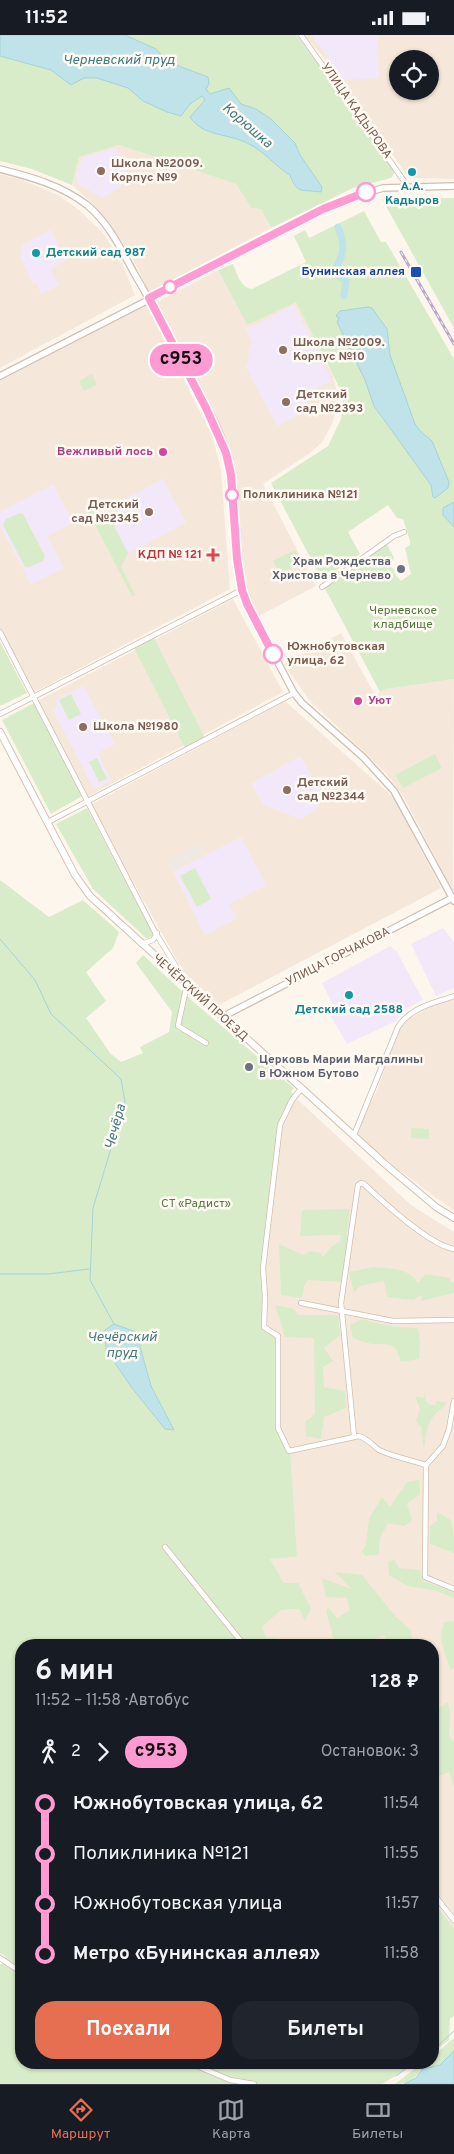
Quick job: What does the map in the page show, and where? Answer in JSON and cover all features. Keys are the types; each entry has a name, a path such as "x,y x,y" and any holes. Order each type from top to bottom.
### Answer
{"main road":[{"name":"ЧЕЧЁРСКИЙ ПРОЕЗД","path":"0,732 75,875 90,896 140,944 411,1187 436,1207 454,1217"}],"street":[{"name":"УЛИЦА КАДЫРОВА","path":"302,35 409,188"},
{"path":"0,169 57,187 88,206 107,226 149,298 207,410 226,453 231,475 237,559 242,590 247,604 294,693 302,703 364,758 394,791 453,898"},
{"path":"0,376 345,199 376,189 454,186"},
{"path":"322,587 394,536 404,532"},
{"path":"0,715 242,590"},
{"path":"0,632 34,698"},
{"path":"48,822 294,693"},
{"name":"ЧЕЧЁРСКИЙ ПРОЕЗД","path":"34,698 169,957 187,985"},
{"name":"УЛИЦА ГОРЧАКОВА","path":"222,1017 453,898"},
{"path":"140,944 153,941 157,933"},
{"path":"187,985 178,1026 206,1043"},
{"path":"354,1135 398,1027 405,1016 416,1009 454,996"},
{"path":"301,1089 292,1100 280,1125 263,1268 265,1297 264,1327 278,1337 278,1428 289,1451 354,1436 367,1439 376,1448 388,1454 426,1465"},
{"path":"354,1436 341,1311 358,1185 361,1183 396,1213 443,1246 454,1249"},
{"path":"301,1303 393,1321 454,1320"},
{"path":"454,1401 449,1429 443,1446 426,1465 425,1577 454,1589"},
{"path":"165,1547 239,1639"},
{"path":"439,1901 454,1920"},
{"path":"0,1958 15,1968"},
{"path":"204,2069 230,2080 254,2084"}],"shaded area":[{"path":"304,35 454,35 454,179 409,178 325,59"},
{"path":"312,35 377,35 379,78 344,80"},
{"path":"119,145 236,184 251,208 261,209 271,228 149,292 131,255 107,221 90,201 72,185 79,157"},
{"name":"Школа №2009. Корпус №9","path":"116,148 127,168 122,186 102,198 78,184 76,174 83,157"},
{"path":"0,174 22,180 60,196 79,210 103,233 120,259 135,295 0,368"},
{"path":"51,230 67,260 50,269 59,285 41,294 37,284 33,284 20,256 23,244"},
{"path":"218,270 247,325 296,301 333,377 338,395 333,422 323,441 310,453 263,484 316,586 259,616 245,591 227,452 220,425 155,303"},
{"path":"146,305 212,435 221,470 230,589 33,693 0,628 0,380"},
{"name":"Школа №2009. Корпус №10","path":"294,305 332,380 306,394 308,410 277,426 245,365 248,364 249,348 252,342 246,329"},
{"name":"Детский сад №2345","path":"163,479 186,523 128,553 114,525 118,521 117,503"},
{"path":"53,484 73,523 47,536 64,568 31,584 0,526 0,512"},
{"path":"233,599 283,692 87,797 37,701"},
{"path":"341,633 375,695 387,689 454,679 453,891 402,794 385,772 310,701 284,664"},
{"name":"Школа №1980","path":"83,686 115,744 98,753 111,781 96,788 93,787 52,709 57,707 56,700"},
{"path":"285,701 394,798 441,888 219,1005 183,971 90,805"},
{"name":"Детский сад №2344","path":"300,756 323,796 317,809 301,819 263,805 251,784"},
{"path":"241,837 266,885 229,904 237,918 205,935 173,872"},
{"path":"197,844 203,853 172,871 167,861"},
{"path":"443,928 454,942 454,988 436,996 411,944"},
{"path":"390,946 397,952 423,1000 405,1009 396,1021 347,1044 329,1013 333,1005 322,983"},
{"path":"454,998 454,1211 399,1170 356,1133 377,1090 400,1027 413,1013"},
{"path":"295,1097 411,1205 454,1232 454,1928 439,1908 439,1639 282,1639 266,1637 262,1627 281,1610 299,1609 306,1621 270,1559 296,1557 290,1449 281,1428 279,1334 266,1325 265,1268 281,1126"}],"green space":[{"path":"0,35 297,35 395,172 391,178 353,188 271,228 261,209 251,208 236,184 119,145 79,157 72,185 32,169 0,161"},
{"path":"454,198 454,328 382,199"},
{"name":"Черневское кладбище","path":"364,211 381,242 386,242 454,359 454,679 387,689 380,692 322,583 385,540 394,558 391,563 395,574 401,581 411,574 405,548 410,545 410,541 403,519 397,518 388,505 348,532 360,554 322,580 271,483 328,446 341,419 343,395 296,302 247,325 218,270 233,264 242,283 252,289 306,262 294,236 305,230 309,238"},
{"path":"92,374 97,385 84,391 79,381"},
{"path":"91,510 104,515 108,523 115,519 118,521 114,526 128,553 121,567 135,595 132,596 88,511"},
{"path":"20,513 23,514 45,556 43,561 29,567 25,567 3,525 6,519"},
{"path":"295,550 302,563 280,574 273,561"},
{"path":"154,638 205,738 185,748 134,648"},
{"path":"0,642 27,693 0,706"},
{"path":"71,694 81,714 69,720 59,700"},
{"path":"34,703 82,796 51,814 2,720"},
{"path":"435,754 442,768 403,788 395,775"},
{"path":"97,758 107,779 99,782 89,762"},
{"path":"87,808 152,932 153,935 149,938 146,938 93,889 56,824"},
{"path":"195,868 211,899 197,907 180,876"},
{"name":"СТ «Радист»","path":"0,880 49,917 83,900 119,932 113,948 86,972 106,1001 86,1018 110,1053 121,1062 143,1053 140,1047 169,1032 172,1012 136,963 143,955 197,1005 294,1088 291,1092 295,1097 281,1126 265,1268 266,1325 279,1334 281,1428 290,1449 297,1557 270,1559 284,1583 298,1583 311,1609 305,1621 299,1609 281,1610 262,1627 266,1637 282,1639 15,1639 15,2069 407,2069 382,2084 0,2084 0,1964 2,1964 5,1956 0,1953","holes":["136,1332 151,1386 174,1430 165,1429 132,1388"]},
{"path":"411,1128 429,1129 429,1139 411,1138"},
{"path":"350,1209 342,1282 308,1280 304,1286 302,1298 281,1295 279,1244 303,1255 310,1251 321,1253 323,1257 332,1246 340,1242 341,1235 300,1236 302,1210"},
{"path":"373,1267 404,1271 418,1283 425,1274 450,1278 450,1282 454,1282 454,1293 421,1301 422,1295 413,1300 387,1297 384,1281 360,1286 354,1293 349,1272"},
{"path":"275,1305 294,1309 298,1315 338,1315 340,1335 324,1348 333,1361 323,1367 324,1387 345,1391 346,1408 324,1417 321,1439 306,1436 305,1422 315,1414 314,1338 285,1337"},
{"path":"362,1319 388,1326 418,1328 420,1341 419,1359 401,1362 397,1350 392,1345 372,1344 353,1338 350,1325"},
{"path":"426,1390 425,1401 430,1405 436,1405 436,1401 446,1402 446,1405 431,1419 424,1451 421,1427 416,1421 420,1409 415,1396 423,1398"},
{"path":"419,1480 420,1494 407,1504 412,1521 404,1526 388,1523 380,1538 377,1555 365,1556 362,1551 366,1544 369,1519 382,1497 390,1507 407,1482"},
{"path":"437,1512 451,1520 454,1536 454,1553 430,1544 430,1526 437,1521"},
{"path":"394,1559 399,1568 420,1570 423,1581 454,1592 454,1598 436,1591 408,1586 389,1575 388,1562"},
{"path":"334,1572 362,1575 396,1617 411,1630 412,1639 384,1639 386,1638 384,1635 373,1639 333,1639 326,1611 328,1607 337,1618 350,1610 347,1598 326,1597 322,1578 352,1589"},
{"path":"454,1621 454,1668 451,1670 444,1652 442,1628 444,1622"},
{"path":"448,1702 450,1712 449,1736 454,1742 454,1787 449,1772 439,1776 439,1708"},
{"path":"439,1909 454,1928 454,2016 450,2018 449,2040 439,2048"},
{"path":"454,2038 454,2051 439,2065 439,2051"},
{"path":"414,2069 424,2069 420,2070 410,2081 395,2084"}],"water":[{"name":"Черневский пруд","path":"0,35 125,35 156,49 168,62 208,77 209,84 206,89 210,94 229,88 241,104 256,109 271,119 295,143 300,155 322,187 321,192 301,190 295,186 290,175 255,147 209,131 195,123 190,117 205,100 202,96 190,104 181,116 143,101 128,88 97,78 84,78 71,85 51,70 0,56"},
{"path":"372,308 387,329 390,355 415,424 432,441 449,482 448,488 435,498 433,497 431,485 374,406 365,380 337,322 339,318 336,316 340,311"},
{"path":"454,502 454,527 443,515 443,508"},
{"name":"Чечёрский пруд","path":"114,1324 136,1332 151,1386 174,1430 165,1429 132,1388 106,1350 105,1330"},
{"path":"454,2051 454,2084 404,2084 416,2078 422,2069 439,2069 440,2065"}],"waterway":[{"name":"Корюшка","path":"338,227 343,249 335,273 346,281 344,296"},
{"name":"Чечёра","path":"0,939 35,980 51,1014 121,1079 125,1102 93,1208 90,1280 114,1324"},
{"path":"0,1274 48,1274 89,1269"},
{"path":"439,2045 454,2031"},
{"path":"396,2076 406,2069"}],"railway":[{"path":"401,252 454,344"}],"bus line":[{"name":"с953","path":"273,654 247,604 242,590 237,559 231,475 226,453 207,410 149,298 323,209 366,192"}],"place":[{"name":"Школа №2009. Корпус №9","path":"101,171"},
{"name":"А.А. Кадыров","path":"412,172"},
{"name":"Детский сад 987","path":"36,253"},
{"name":"Бунинская аллея","path":"416,272"},
{"name":"Школа №2009. Корпус №10","path":"283,350"},
{"name":"Детский сад №2393","path":"286,402"},
{"name":"Вежливый лось","path":"163,452"},
{"name":"Поликлиника №121","path":"232,495"},
{"name":"Детский сад №2345","path":"149,512"},
{"name":"КДП № 121","path":"213,555"},
{"name":"Храм Рождества Христова в Чернево","path":"401,569"},
{"name":"Южнобутовская улица, 62","path":"273,654"},
{"name":"Уют","path":"358,701"},
{"name":"Школа №1980","path":"83,727"},
{"name":"Детский сад №2344","path":"287,790"},
{"name":"Детский сад 2588","path":"349,995"},
{"name":"Церковь Марии Магдалины в Южном Бутово","path":"249,1067"}]}
